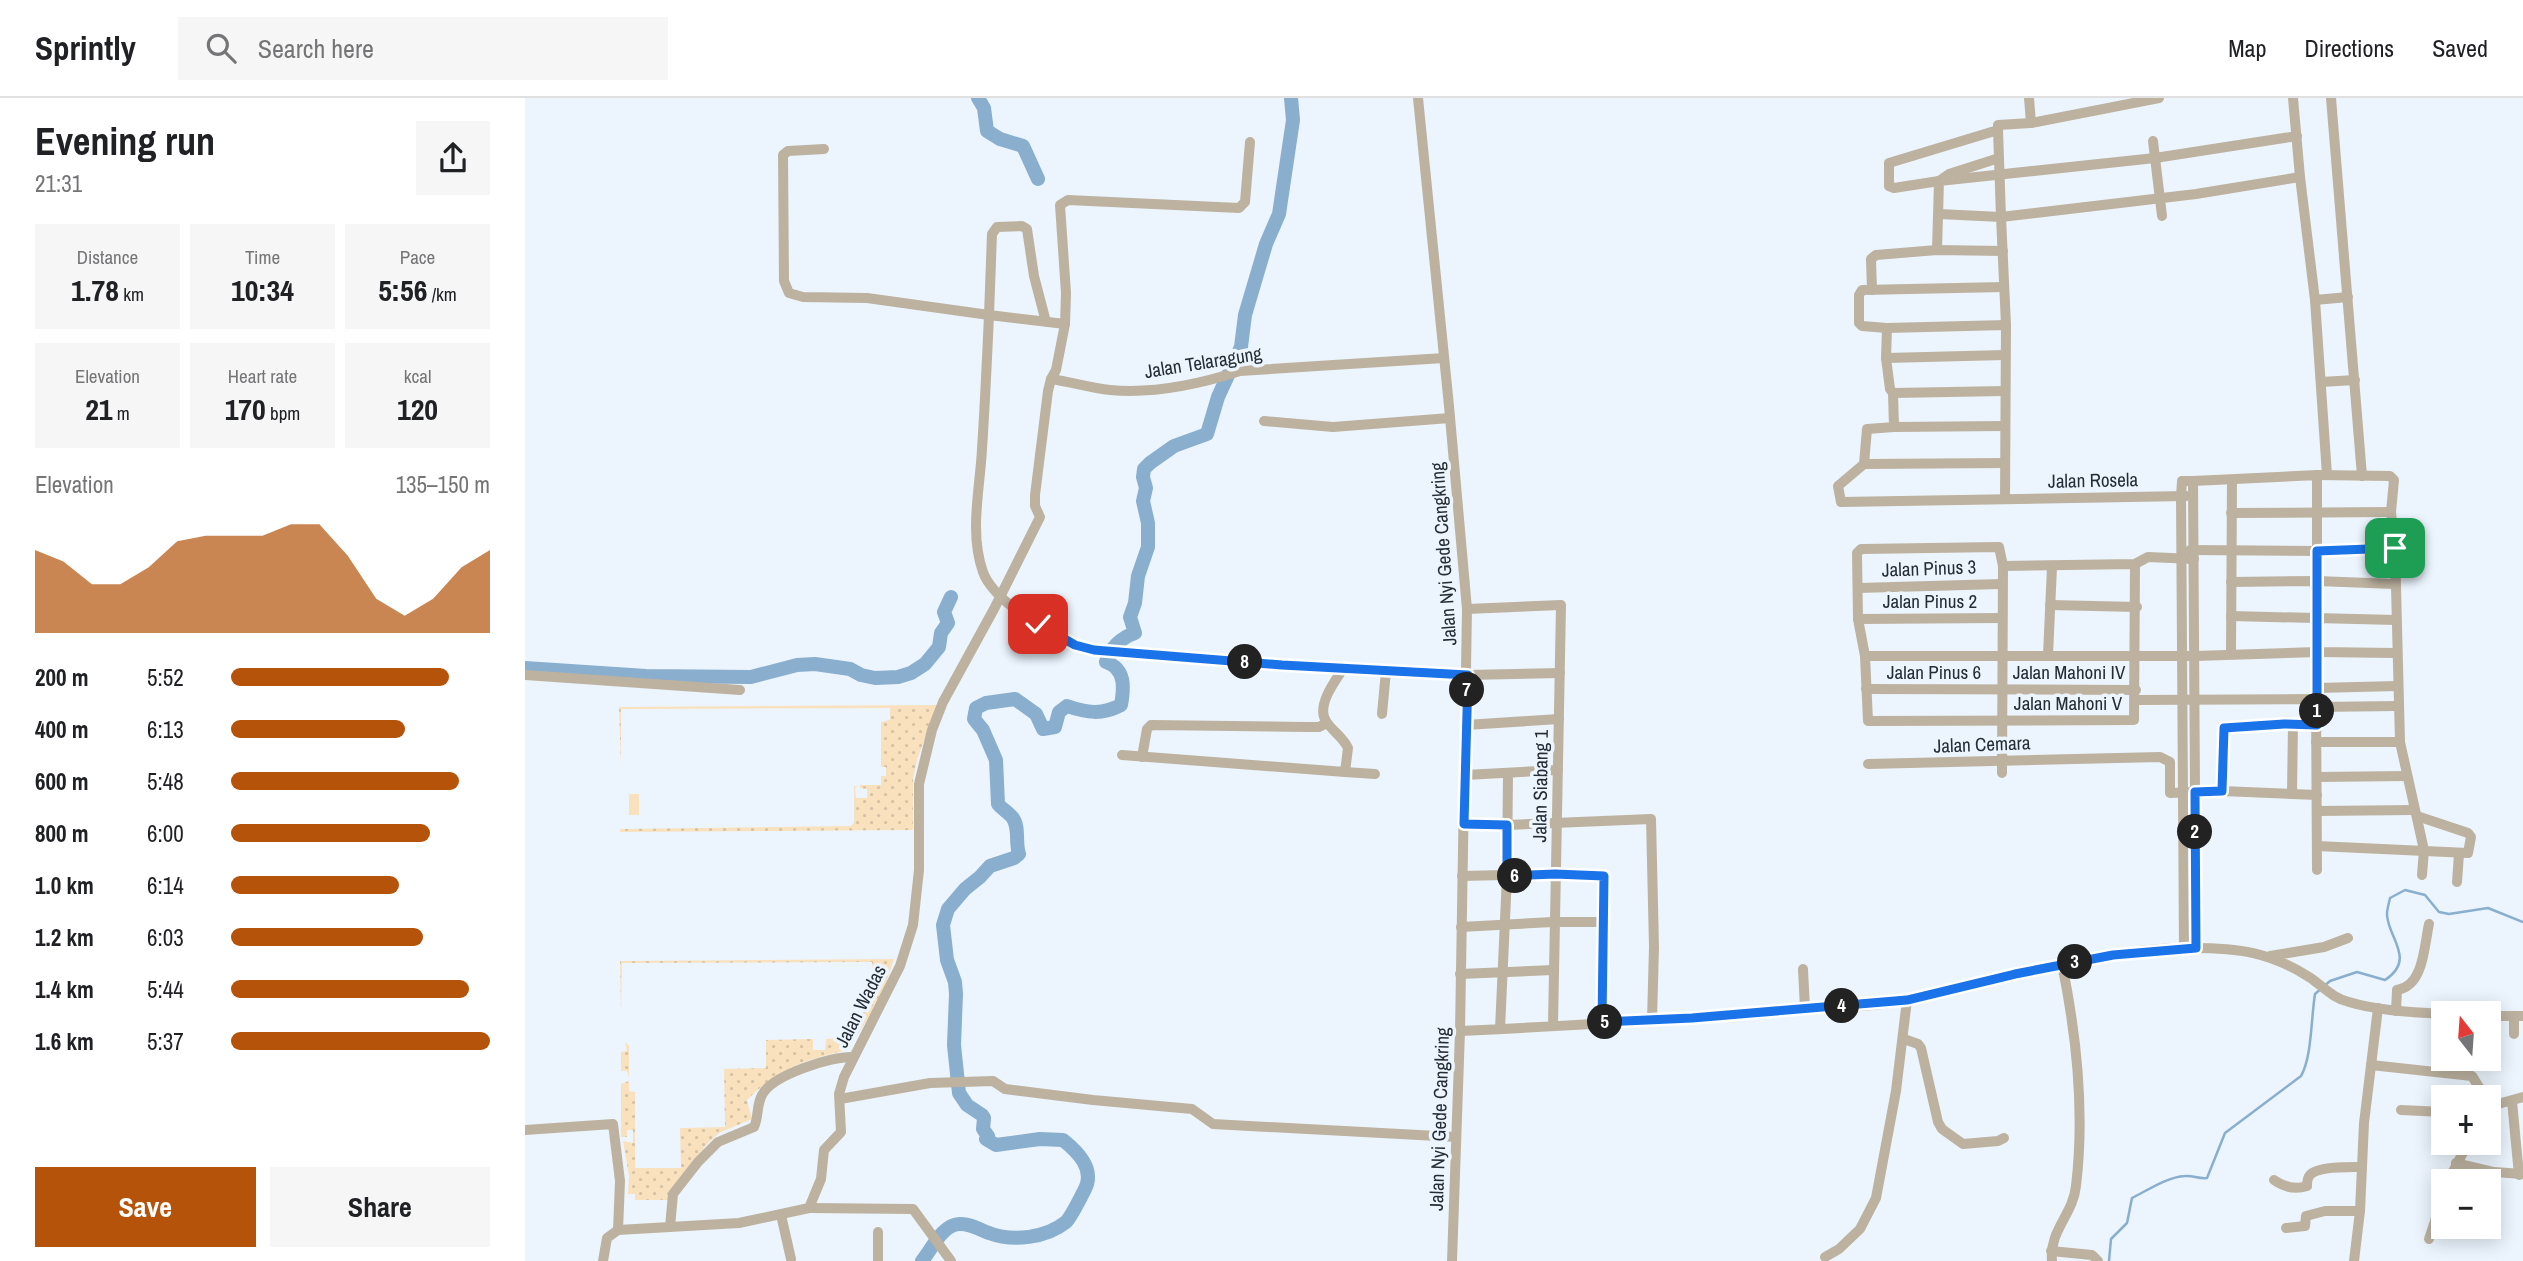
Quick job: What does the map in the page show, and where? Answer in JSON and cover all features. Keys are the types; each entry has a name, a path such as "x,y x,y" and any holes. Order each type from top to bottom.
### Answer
{"street":[{"name":"Jalan Nyi Gede Cangkring","path":"1418,98 1467,609 1460,1031 1452,1261"},
{"path":"2029,98 2031,123"},
{"path":"2005,499 2005,325 1999,125 2031,123 2159,98"},
{"path":"2293,98 2321,382 2322,475 2317,513 2317,870"},
{"path":"2331,98 2362,476"},
{"path":"1998,130 1892,161 1888,165 1891,187 2155,158 2297,136"},
{"path":"2153,141 2162,216"},
{"name":"Jalan Wadas","path":"809,1208 821,1179 824,1150 841,1132 841,1087 853,1057 900,967 913,925 919,870 919,784 932,730 943,702 1040,517 1035,506 1035,495 1051,379 1056,370 1065,324 1061,203 1068,200 1239,208 1245,202 1250,142"},
{"path":"824,149 788,151 783,155 784,281 789,293 803,297 867,298 1065,324"},
{"path":"1939,181 1949,174 1999,158"},
{"path":"1939,214 2001,217 2160,198 2300,177"},
{"path":"1937,250 1939,181"},
{"path":"1046,322 1034,276 1029,233 1022,226 1000,226 993,231 983,447 976,512 977,546 982,571 999,597 1055,635 1075,645 1094,650 1386,671 1468,675 1560,673"},
{"path":"1872,290 1873,257 1937,250 2003,251"},
{"path":"2004,287 1862,290 1859,295 1860,325 1887,328 2005,325"},
{"path":"2315,300 2348,297"},
{"path":"1887,328 1887,358 1890,389 1893,393 1894,427"},
{"path":"1887,358 2005,355"},
{"name":"Jalan Telaragung","path":"1051,379 1104,389 1133,390 1215,379 1240,371 1444,358"},
{"path":"2321,382 2355,380"},
{"path":"1893,393 2005,391"},
{"path":"1263,421 1329,427 1450,418"},
{"path":"2005,426 1867,429 1864,464 2005,463"},
{"name":"Jalan Rosela","path":"1864,464 1838,486 1841,502 2193,495"},
{"path":"2184,948 2182,481 2322,475 2392,478 2400,742 2424,850 2421,875"},
{"path":"2231,654 2232,480"},
{"path":"2193,481 2196,948"},
{"path":"2231,513 2391,512"},
{"path":"1866,689 1865,656 1858,619 1857,553 1861,549 1999,547 2003,566 2002,774"},
{"path":"2003,566 2136,564 2148,557 2231,550 2395,548"},
{"path":"2136,564 2136,695"},
{"path":"2048,655 2052,567"},
{"path":"2231,582 2395,584"},
{"name":"Jalan Pinus 3","path":"1858,588 2001,583"},
{"name":"Jalan Siabang 1","path":"1467,609 1561,605 1553,1026"},
{"path":"2050,605 2137,607"},
{"path":"2231,616 2396,620"},
{"name":"Jalan Pinus 2","path":"1858,619 2002,618"},
{"path":"1865,656 2396,653"},
{"path":"1345,772 1348,748 1327,723 1324,707 1348,669"},
{"path":"1382,714 1386,671"},
{"path":"525,675 740,690"},
{"path":"2317,688 2397,686"},
{"name":"Jalan Mahoni V","path":"1866,689 1868,718 1871,723 2134,720 2136,695"},
{"name":"Jalan Pinus 6","path":"1866,689 2001,689"},
{"name":"Jalan Mahoni IV","path":"2001,689 2136,695 2195,701 2398,706"},
{"path":"1466,725 1559,719"},
{"path":"1142,757 1147,729 1151,725 1319,727 1327,723"},
{"path":"2292,793 2293,724"},
{"path":"2222,791 2224,728 2317,725"},
{"path":"2316,742 2400,742"},
{"path":"1122,755 1375,774"},
{"name":"Jalan Cemara","path":"1868,764 2165,758 2170,762 2170,793 2182,793"},
{"path":"1465,775 1558,771"},
{"path":"1500,1029 1507,876 1508,773"},
{"path":"2317,777 2407,776"},
{"path":"2182,793 2222,791 2317,795"},
{"path":"2317,811 2416,813 2471,835 2469,851 2466,854 2317,846"},
{"path":"1464,824 1652,820 1654,947 1651,1020"},
{"path":"2457,882 2459,854"},
{"path":"1462,876 1604,876 1602,1022"},
{"path":"1461,927 1604,922"},
{"path":"2396,1010 2397,990 2405,989 2414,982 2420,967 2429,924"},
{"path":"2270,956 2323,947 2348,939"},
{"path":"1460,1031 1651,1020 1907,1000 2062,964 2113,955 2184,948 2248,951 2270,956 2310,977 2333,996 2349,1002 2431,1013"},
{"path":"2062,964 2080,1087 2078,1148 2075,1196 2055,1232 2052,1256 2092,1255 2097,1260"},
{"path":"1803,969 1805,1009"},
{"path":"1460,974 1553,970"},
{"path":"1825,1257 1839,1249 1860,1229 1877,1198 1904,1039 1907,1000"},
{"path":"2354,1261 2378,1007"},
{"path":"2514,1034 2518,1016"},
{"path":"1904,1039 1918,1044 1921,1048 1938,1122 1943,1129 1963,1144 1998,1142 2004,1138"},
{"path":"670,1227 672,1200 678,1186 718,1142 756,1125 757,1105 769,1086 809,1066 853,1057"},
{"path":"2371,1065 2472,1076 2478,1085"},
{"path":"840,1099 954,1081 993,1081 1006,1089 1192,1109 1213,1124 1456,1137"},
{"path":"2501,1102 2523,1097"},
{"path":"2456,1163 2521,1174 2512,1101"},
{"path":"2402,1110 2431,1111"},
{"path":"525,1130 613,1124 620,1181 618,1230"},
{"path":"2453,1169 2461,1155"},
{"path":"2274,1180 2284,1187 2301,1188 2307,1186 2308,1176 2312,1172 2339,1167 2362,1167"},
{"path":"603,1261 607,1237 618,1230 739,1223 809,1208 912,1209 951,1261"},
{"path":"2286,1228 2307,1225 2306,1216 2323,1211 2360,1211"},
{"path":"781,1215 790,1259"},
{"path":"878,1232 878,1261"},
{"path":"2429,1239 2431,1233"}],"shaded area":[{"path":"937,705 917,760 913,780 913,830 620,832 620,829 851,826 854,822 854,786 857,786 856,798 867,798 867,789 860,788 860,785 881,785 881,776 886,776 886,767 881,767 881,722 890,720 890,708 621,709 621,768 619,707"},
{"path":"629,794 639,794 639,815 629,815"},
{"path":"894,959 880,1000 847,1050 793,1067 759,1089 747,1100 752,1119 719,1133 707,1144 668,1193 668,1200 635,1200 635,1194 628,1194 629,1176 623,1141 633,1143 633,1130 627,1130 627,1137 621,1137 621,1084 629,1081 629,1091 635,1092 635,1168 681,1168 680,1128 725,1127 724,1069 766,1068 766,1040 813,1039 813,1050 825,1050 826,1039 849,1037 864,1011 865,977 873,974 872,962 622,963 621,1014 620,961"},
{"path":"625,1042 629,1046 629,1078 627,1071 621,1071 621,1052 627,1051"}],"waterway":[{"path":"978,98 984,108 987,131 1000,139 1023,146 1038,179"},
{"path":"922,1261 942,1233 953,1225 967,1225 998,1236 1019,1238 1049,1232 1071,1216 1088,1182 1083,1162 1063,1140 1040,1139 996,1145 986,1139 988,1136 983,1129 984,1118 967,1105 959,1093 954,1045 955,982 947,960 943,925 948,909 965,889 990,866 1019,854 1014,821 998,804 996,760 983,730 974,719 976,708 986,703 1015,699 1036,714 1043,729 1055,727 1059,712 1067,706 1094,712 1121,705 1123,686 1120,674 1113,665 1106,662 1117,644 1135,633 1130,617 1135,603 1138,576 1148,547 1148,523 1143,501 1146,488 1144,469 1174,446 1207,434 1218,397 1241,347 1245,315 1266,244 1279,214 1293,120 1291,98"},
{"path":"525,668 646,676 751,677 797,665 815,664 850,669 875,678 898,677 925,664 939,647 941,633 948,623 944,612 951,597"},
{"path":"2109,1261 2111,1239 2127,1223 2132,1198 2178,1177 2207,1178 2225,1133 2301,1076 2309,1048 2315,994 2330,981 2357,972 2385,980 2394,972 2400,956 2388,923 2390,898 2405,890 2425,895 2439,912 2449,914 2488,908 2523,922"}],"route":[{"path":"1038,624 1085,649 1282,665 1468,675 1464,824 1507,825 1507,876 1604,876 1602,1022 1692,1018 1907,1000 2015,974 2113,955 2196,948 2195,792 2222,791 2224,728 2317,725 2317,551 2395,548"}]}
